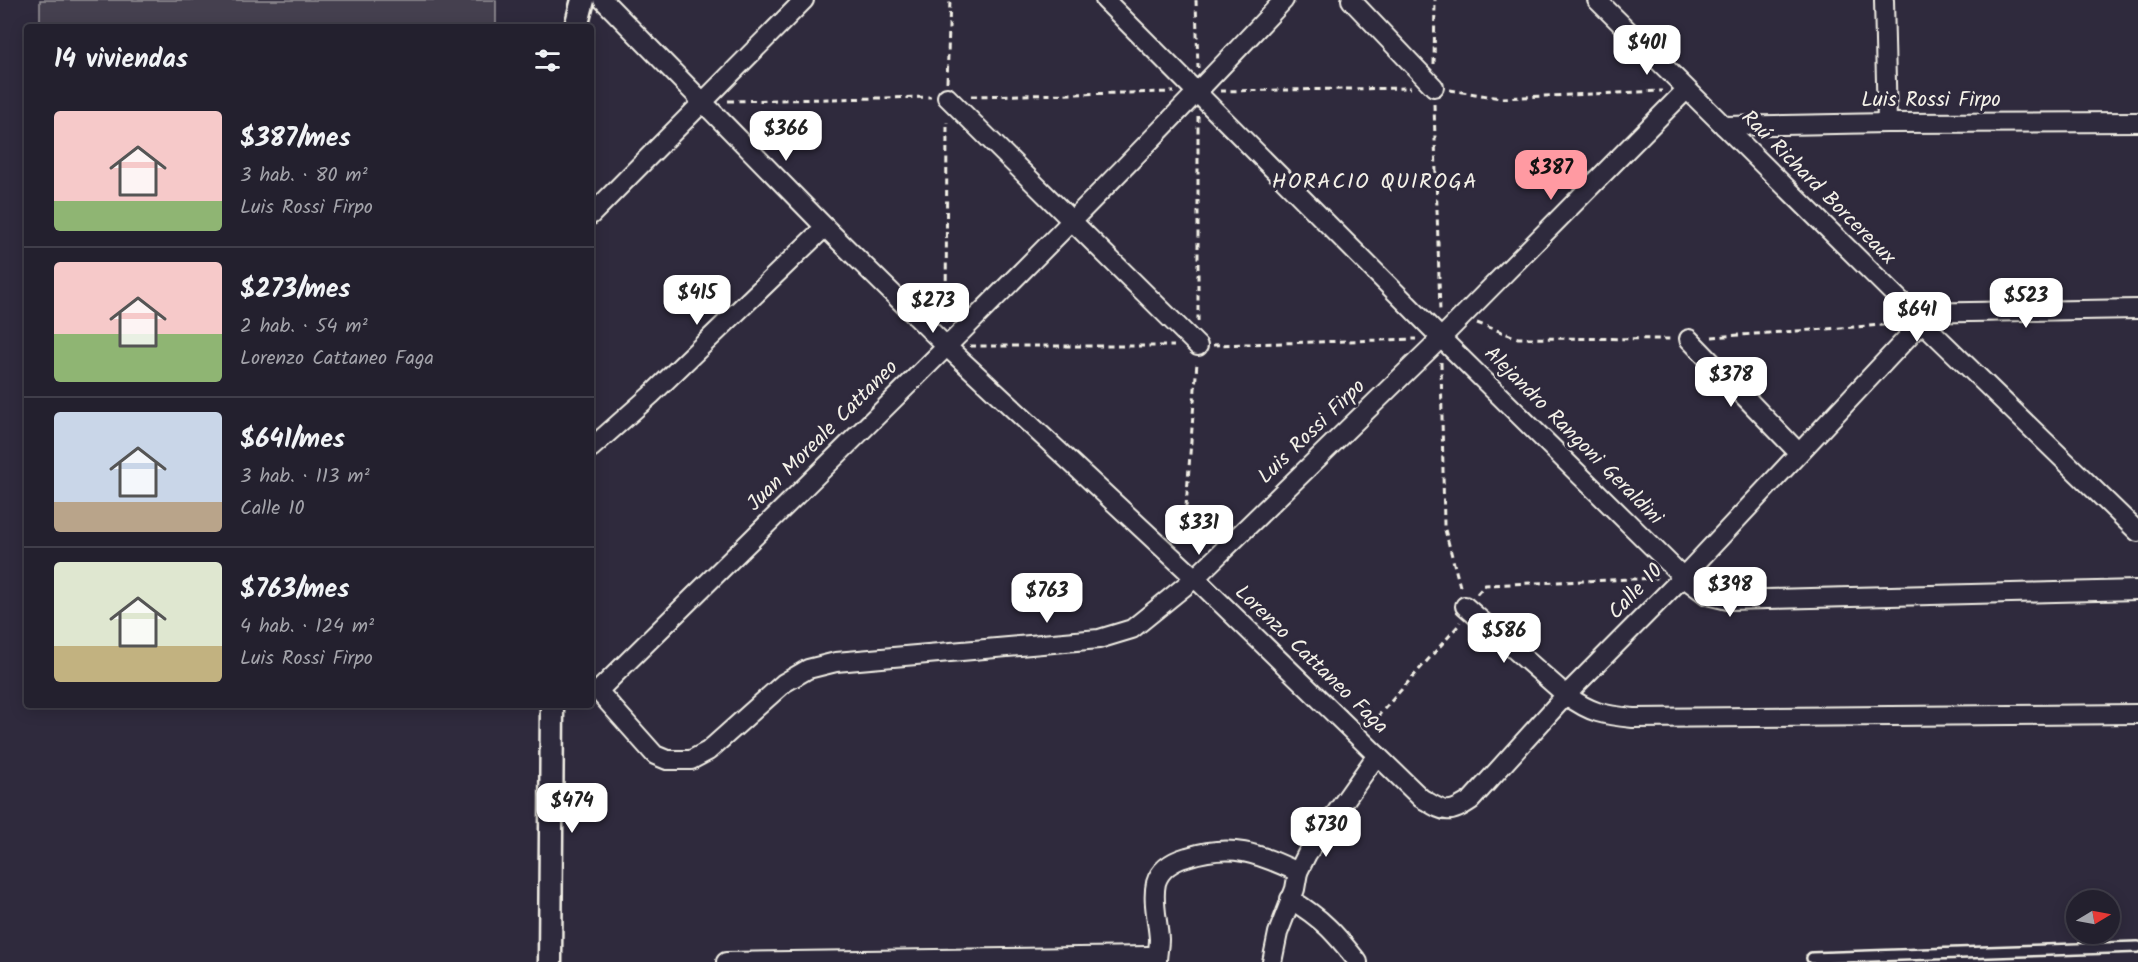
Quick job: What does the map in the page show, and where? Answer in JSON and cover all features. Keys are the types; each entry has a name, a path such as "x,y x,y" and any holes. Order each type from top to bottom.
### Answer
{"street":[{"path":"577,24 583,0"},
{"name":"Lorenzo Cattaneo Faga","path":"603,0 825,227 946,346 1196,578 1421,798"},
{"path":"594,212 804,0"},
{"name":"Alejandro Rangoni Geraldini","path":"1105,0 1441,338 1683,577 1707,595 1728,600 2138,590"},
{"name":"Juan Moreale Cattaneo","path":"594,691 1072,221 1284,0"},
{"path":"1351,0 1434,87"},
{"name":"Raú Richard Borcereaux","path":"1597,0 2138,532"},
{"path":"1884,0 1887,123"},
{"name":"Luis Rossi Firpo","path":"594,691 655,755 667,760 691,760 708,751 784,683 808,669 836,662 1099,639 1132,629 1196,578 1441,338 1686,90"},
{"path":"947,97 1198,346"},
{"name":"Luis Rossi Firpo","path":"1724,126 2138,122"},
{"path":"594,445 651,395 825,227"},
{"path":"1918,318 2138,309"},
{"name":"Calle 10","path":"1421,798 1442,810 1455,811 1471,800 1566,695 1683,577 1799,453 1918,318"},
{"path":"1689,339 1799,453"},
{"path":"1465,606 1566,695 1600,715 1633,718 2138,714"},
{"path":"550,962 552,708"},
{"path":"1272,962 1278,933 1298,872 1307,854 1377,755"},
{"path":"726,962 926,961 1149,956 1157,961 1159,939 1156,882 1169,865 1180,859 1221,849 1265,857 1298,872"},
{"path":"1290,899 1312,912 1332,929 1358,962"}],"lane":[{"path":"1812,958 2138,947"}],"path":[{"path":"950,0 947,97 946,346 1198,346 1441,338"},
{"path":"1162,547 1185,520 1198,346 1196,0"},
{"path":"1436,0 1434,87 1444,526 1465,606"},
{"path":"702,102 1434,87 1500,98 1686,90"},
{"path":"1461,318 1518,338 1689,339 1918,318"},
{"path":"1359,738 1458,626 1465,606 1485,585 1683,577"}],"shaded area":[{"path":"40,0 496,0 496,24 40,24"}],"district":[{"name":"HORACIO QUIROGA","path":"1375,182"}]}
